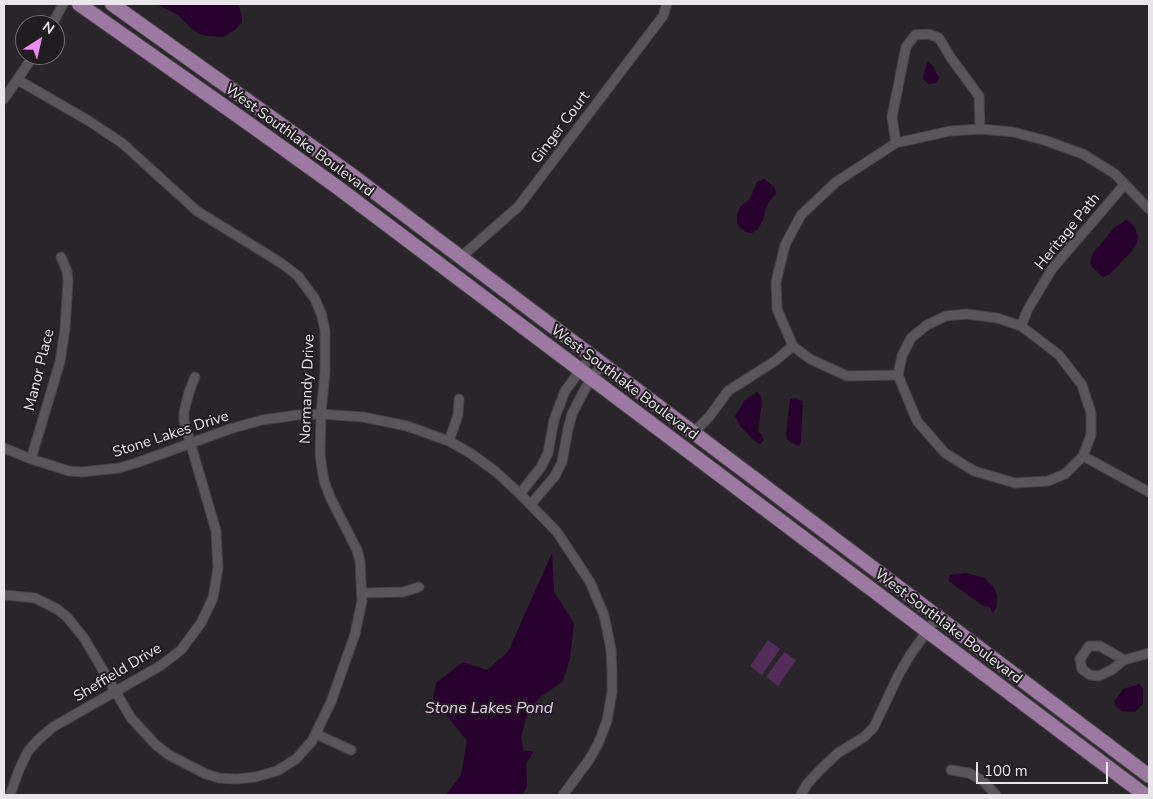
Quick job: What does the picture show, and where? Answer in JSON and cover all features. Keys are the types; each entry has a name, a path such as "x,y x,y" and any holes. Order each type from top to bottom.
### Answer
{"main road":[{"name":"West Southlake Boulevard","path":"79,4 256,128 1144,795"},
{"name":"West Southlake Boulevard","path":"112,4 322,154 461,257 1149,776"}],"street":[{"name":"Ginger Court","path":"461,257 518,207 663,16 667,4"},
{"path":"896,143 892,117 906,46 915,35 928,34 939,38 950,58 978,96 980,129"},
{"path":"4,99 28,65"},
{"name":"Normandy Drive","path":"4,595 35,598 57,608 67,616 84,638 131,718 169,755 206,774 219,778 237,779 278,771 296,758 312,740 331,702 355,634 362,601 360,561 357,550 324,481 319,442 325,372 325,331 322,316 315,300 298,276 281,263 197,212 122,143 89,121 18,80"},
{"path":"898,375 847,376 810,359 793,346 776,309 776,282 785,245 802,215 836,182 896,143 950,131 980,129 1013,132 1044,140 1083,154 1115,174 1149,209"},
{"name":"Heritage Path","path":"1021,326 1028,309 1052,269 1125,184"},
{"name":"Manor Place","path":"31,459 60,362 65,329 68,281 67,271 61,257"},
{"path":"967,314 997,318 1021,326 1059,355 1082,385 1091,413 1091,435 1083,456 1065,474 1048,481 1015,483 974,471 945,453 917,421 898,375 902,356 912,338 927,324 946,316 967,314"},
{"path":"694,432 709,417 728,391 775,361 793,346"},
{"path":"520,494 541,467 548,453 554,420 564,391 579,369 596,360"},
{"path":"531,504 555,476 562,462 572,414 591,378 596,360"},
{"name":"Sheffield Drive","path":"10,795 28,751 39,738 53,727 160,666 181,650 201,623 213,598 218,568 216,531 184,421 184,412 189,392 195,377"},
{"path":"449,442 458,415 459,399"},
{"name":"Stone Lakes Drive","path":"4,448 69,471 82,472 119,468 230,429 262,420 321,414 363,416 385,420 449,442 470,453 520,494 557,532 590,582 604,615 611,649 612,692 607,721 589,760 563,795"},
{"path":"1083,456 1149,492"},
{"path":"362,593 403,592 419,587"},
{"path":"801,795 807,784 838,753 864,737 874,726 898,676 938,616"},
{"path":"1124,660 1100,646 1089,646 1080,659 1082,670 1090,675 1099,676 1112,670 1124,660 1149,653"},
{"path":"316,734 351,750"},
{"path":"951,770 969,773 983,781 996,795"},
{"path":"807,784 808,795"}],"shaded area":[{"path":"768,640 780,649 762,675 750,666"},
{"path":"784,652 796,660 778,686 766,677"}],"water":[{"path":"156,4 238,4 242,22 236,29 223,37 208,36 199,34 178,15"},
{"path":"928,61 939,78 936,83 929,84 924,80 923,77"},
{"path":"764,179 775,188 776,194 769,201 758,229 752,233 746,232 737,223 737,214 740,207 750,199 757,182"},
{"path":"1126,220 1135,228 1138,237 1137,243 1110,274 1103,277 1090,263 1093,253 1115,227"},
{"path":"757,392 761,396 762,402 758,431 762,435 763,441 760,444 740,426 735,416 745,400"},
{"path":"794,398 803,401 801,441 799,446 790,442 786,434 790,399"},
{"name":"Stone Lakes Pond","path":"552,553 554,592 574,623 570,658 563,681 538,699 528,711 521,737 523,750 534,752 526,763 527,786 522,795 446,795 461,775 467,741 433,698 436,683 463,662 487,670 508,652"},
{"path":"966,573 985,578 994,588 997,602 993,613 990,607 982,605 949,581 950,575"},
{"path":"1139,684 1143,689 1143,704 1135,712 1122,711 1115,705 1114,700 1123,689"}]}
